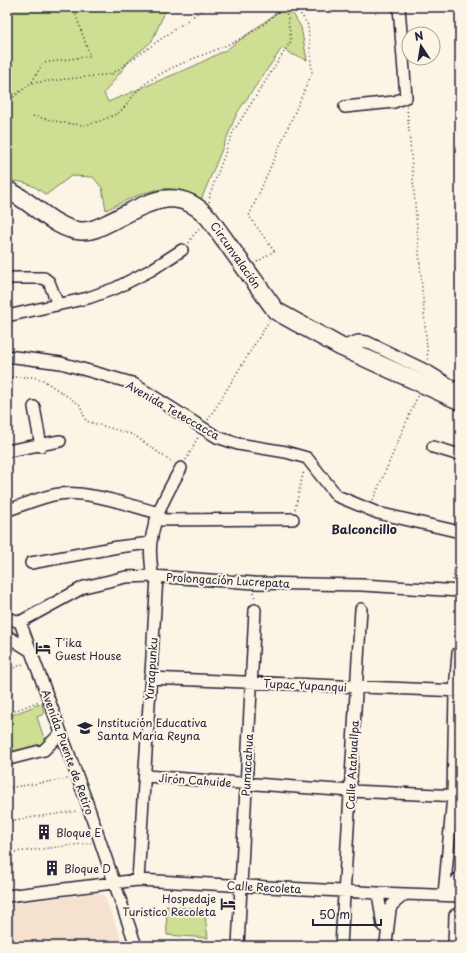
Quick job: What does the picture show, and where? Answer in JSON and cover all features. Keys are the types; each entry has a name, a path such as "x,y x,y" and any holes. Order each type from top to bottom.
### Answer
{"highway":[{"name":"Circunvalación","path":"7,190 71,230 83,231 100,227 148,203 165,199 182,199 197,205 276,311 341,347 460,401"}],"street":[{"path":"345,107 394,102 406,97 399,7"},
{"path":"7,316 88,298 116,288 150,270 182,250"},
{"path":"7,278 44,278 50,282 58,305"},
{"path":"341,347 353,342 367,342 429,372 460,392"},
{"name":"Avenida Teteccacca","path":"7,356 61,363 132,383 217,436 238,444 286,452 307,458"},
{"path":"34,407 41,446"},
{"path":"7,451 41,446 60,441"},
{"path":"433,446 460,455"},
{"path":"307,458 337,496 370,510 460,532"},
{"name":"Yuraqpunku","path":"138,880 146,776 155,577 150,543 157,516 166,495 181,468"},
{"path":"11,509 58,494 72,494 86,496 157,516 293,519"},
{"path":"32,563 118,547 150,543"},
{"name":"Prolongación Lucrepata","path":"20,622 84,587 126,577 155,577 254,584 362,584 456,591"},
{"name":"Calle Atahuallpa","path":"341,946 361,609"},
{"name":"Pumacahua","path":"238,946 255,610"},
{"path":"7,618 20,622"},
{"name":"Avenida Puente de Retiro","path":"20,622 101,842 136,946"},
{"path":"7,636 32,655"},
{"path":"444,895 456,796 458,653"},
{"name":"Tupac Yupanqui","path":"150,678 356,688 457,691"},
{"path":"9,759 44,750 61,733"},
{"name":"Jirón Cahuide","path":"146,776 351,791 456,796"},
{"path":"444,895 460,877"},
{"name":"Calle Recoleta","path":"7,896 138,880 460,896"},
{"path":"378,893 386,944"},
{"path":"386,944 390,910 392,905 404,894"},
{"path":"454,946 455,915"}],"path":[{"path":"7,102 31,83 43,63 90,56 73,7"},
{"path":"31,83 112,74 206,7"},
{"path":"33,116 67,123 89,124 119,112 144,84 173,67 232,43 273,17 281,7"},
{"path":"182,250 205,217 204,204 209,202 210,194 233,132 291,41 284,7"},
{"path":"245,269 274,252 249,216 312,73 308,25 296,7"},
{"path":"406,97 429,372"},
{"path":"7,377 33,377 43,380 80,405 86,420 134,435 181,468 203,428 270,320"},
{"path":"370,510 421,389"},
{"path":"293,519 307,458"},
{"path":"456,591 460,532"},
{"path":"254,584 255,610"},
{"path":"458,653 460,630"},
{"path":"7,671 32,655"},
{"path":"7,714 48,697"},
{"path":"7,788 58,781 77,776"},
{"path":"7,821 89,809"},
{"path":"7,853 101,842"}],"shaded area":[{"path":"98,893 104,895 124,946 7,946 7,904"}],"green space":[{"path":"7,7 167,7 152,41 131,59 104,93 108,102 194,66 226,50 285,7 289,7 301,27 307,60 291,54 282,48 237,113 201,200 176,190 162,189 140,194 106,210 102,188 93,177 71,176 46,195 37,188 28,184 7,181"},
{"path":"42,703 44,714 37,717 44,738 49,738 50,742 14,751 7,729 7,717"},
{"path":"166,906 204,909 208,938 167,935"}],"place":[{"name":"T'ika Guest House","path":"43,648"},
{"name":"Institución Educativa Santa Maria Reyna","path":"85,728"},
{"name":"Bloque E","path":"44,832"},
{"name":"Bloque D","path":"52,868"},
{"name":"Hospedaje Turistico Recoleta","path":"228,904"}],"district":[{"name":"Balconcillo","path":"364,529"}]}
